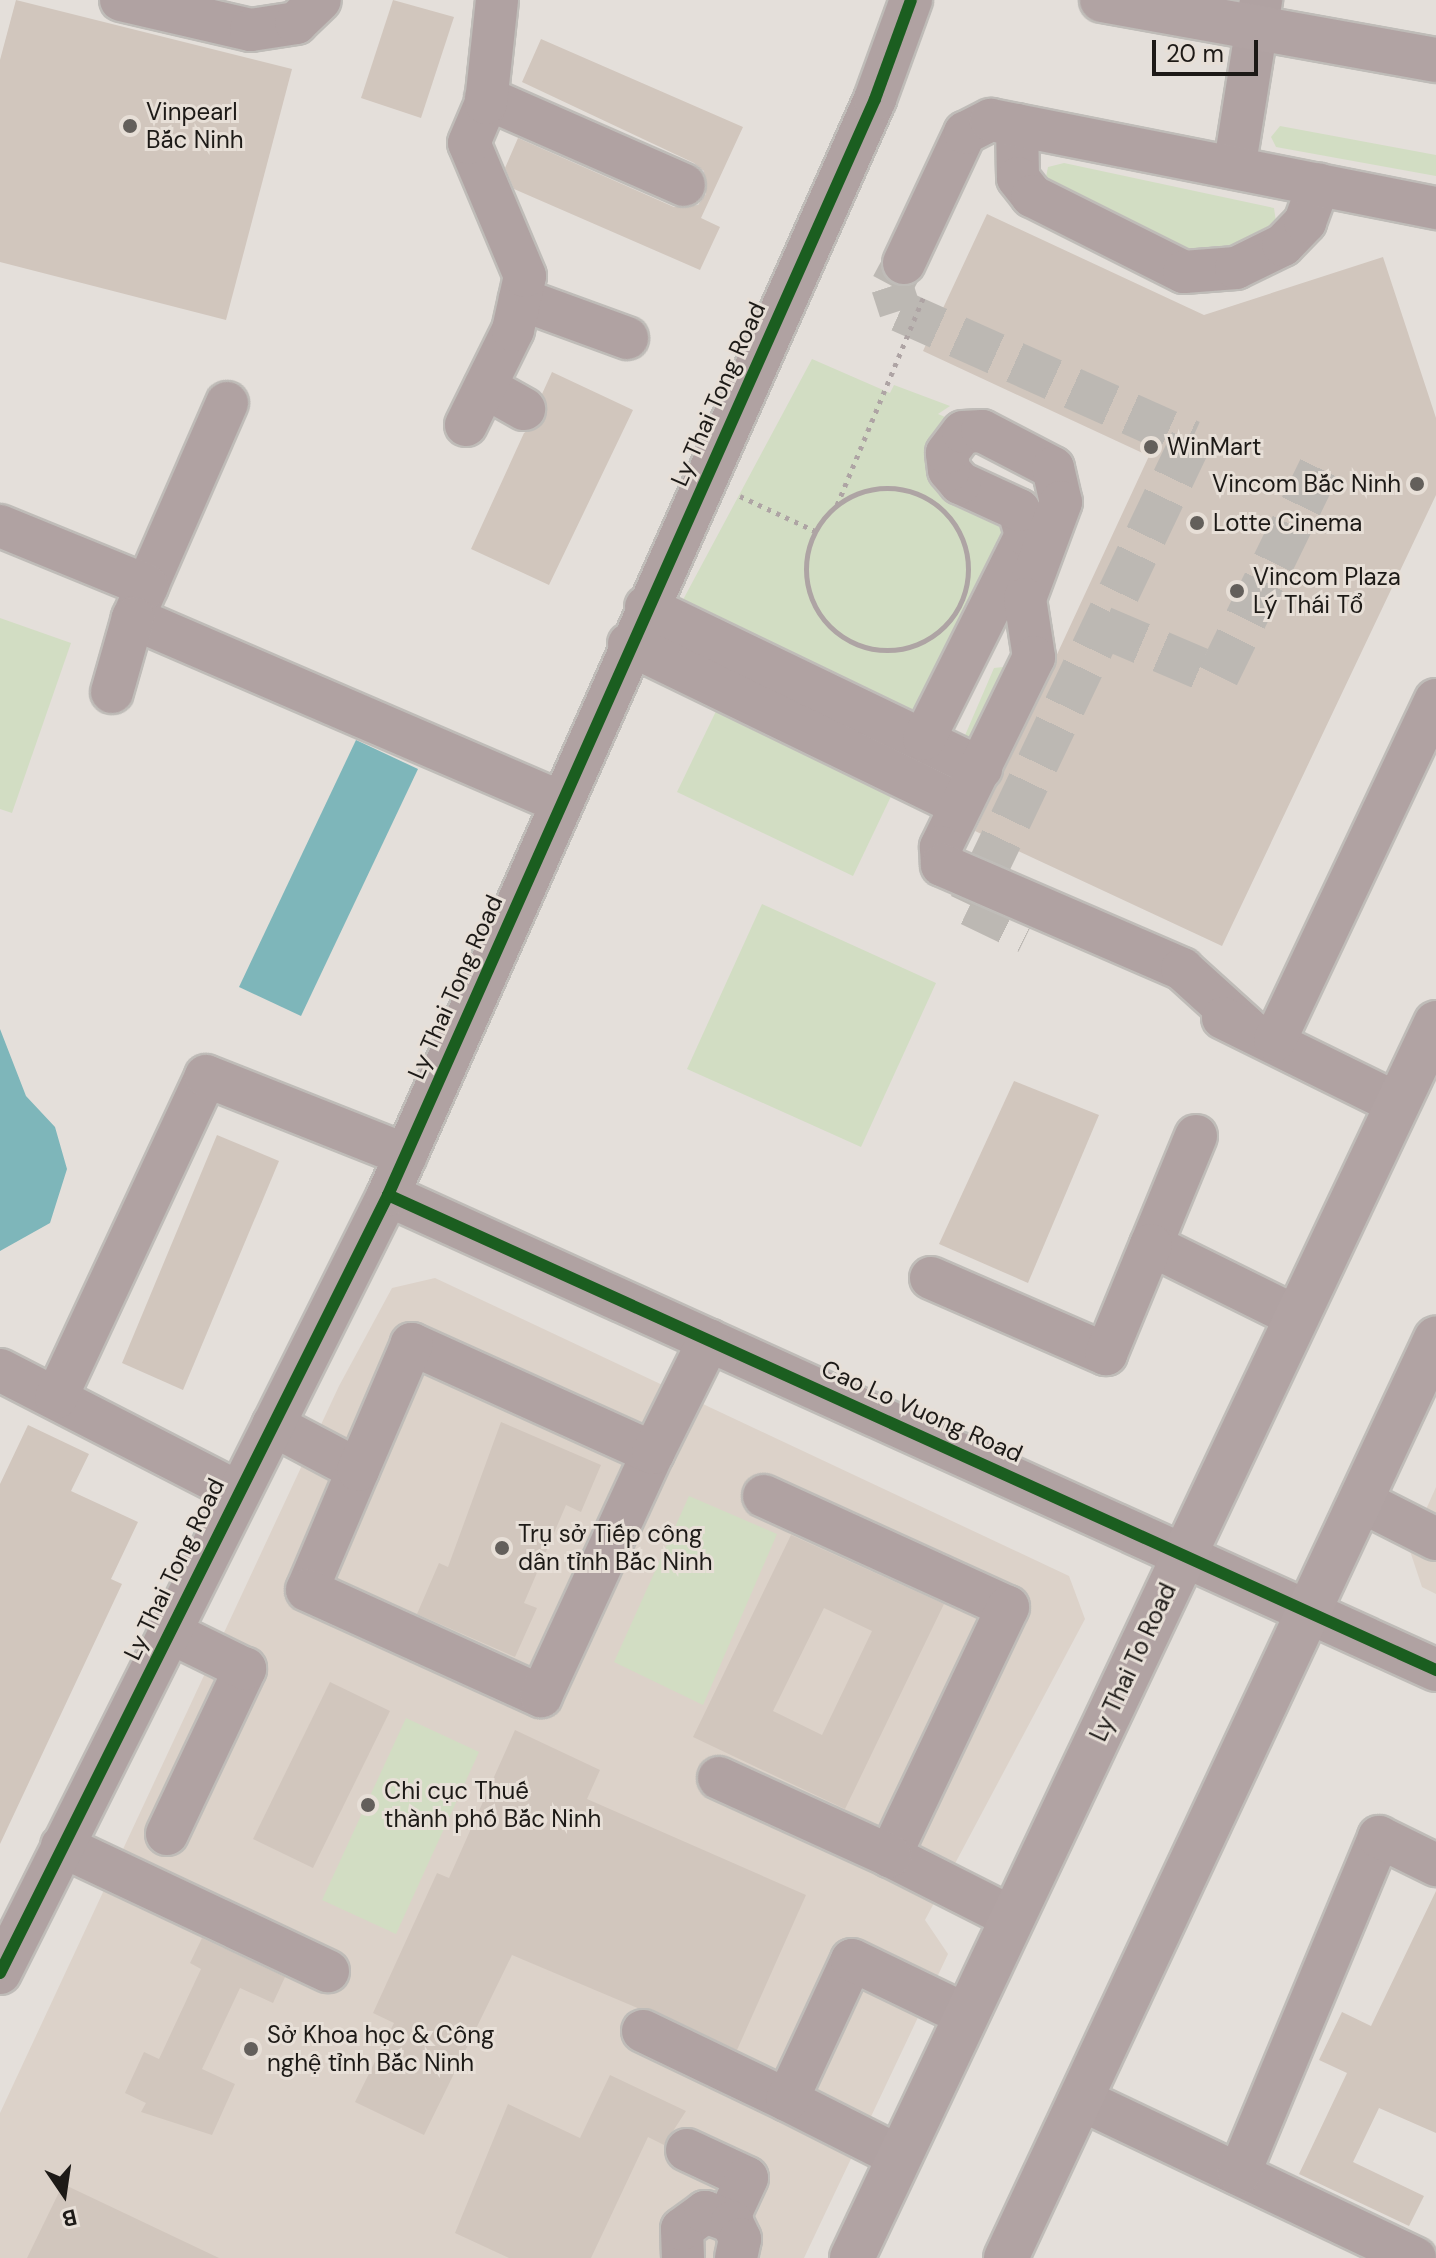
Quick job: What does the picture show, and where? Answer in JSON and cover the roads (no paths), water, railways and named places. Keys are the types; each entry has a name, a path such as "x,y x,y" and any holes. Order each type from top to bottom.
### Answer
{"main road":[{"path":"1102,0 1260,14 1436,60"},
{"name":"Ly Thai To Road","path":"852,2258 1436,1023"},
{"path":"1006,2258 1436,1339"}],"street":[{"path":"121,0 251,30 296,23 320,0"},
{"path":"466,425 485,387 520,299 523,264 469,143 486,98 497,0"},
{"name":"Ly Thai Tong Road","path":"0,1973 169,1632 235,1491 273,1425 388,1195 638,626 875,99 911,0"},
{"path":"1235,163 1260,14"},
{"path":"486,98 684,185"},
{"path":"917,272 965,133 991,120 1235,163 1436,208"},
{"path":"1017,125 1018,178 1032,196 1184,272 1236,268 1283,245 1305,222 1319,184"},
{"path":"520,299 627,338"},
{"path":"485,387 524,409"},
{"path":"112,692 140,602 227,403"},
{"path":"924,739 981,631 1026,535 1019,510 960,483 949,470 947,453 963,432 982,431 1053,468 1061,486 1060,507 1025,599 1034,657 939,853 946,871 1182,969 1261,1034"},
{"path":"0,526 140,602 560,802"},
{"path":"638,626 924,739 981,768"},
{"path":"638,626 961,805"},
{"path":"981,631 1034,657"},
{"path":"1261,1034 1421,772 1436,700"},
{"path":"1028,933 1261,1034 1398,1104"},
{"path":"56,1398 206,1076 406,1155"},
{"path":"931,1278 1106,1354 1196,1136"},
{"name":"Cao Lo Vuong Road","path":"388,1195 1185,1552 1309,1613 1436,1670"},
{"path":"1151,1245 1297,1317"},
{"path":"653,1453 412,1344 307,1590 541,1696 653,1453 709,1340"},
{"path":"2,1376 56,1398 235,1491"},
{"path":"273,1425 358,1470"},
{"path":"764,1496 1008,1607 890,1856"},
{"path":"1361,1501 1436,1539"},
{"path":"167,1834 245,1669 169,1632"},
{"path":"719,1778 890,1856 1013,1918"},
{"path":"1239,2174 1379,1837 1436,1865"},
{"path":"62,1846 328,1971"},
{"path":"787,2100 852,1960 966,2015"},
{"path":"643,2031 900,2157"},
{"path":"1080,2099 1415,2258"},
{"path":"687,2150 747,2178 732,2239"},
{"path":"683,2258 679,2239 687,2221 705,2212 732,2239"}],"water":[{"path":"356,740 418,769 301,1016 239,987"},
{"path":"0,1029 26,1096 55,1127 67,1169 50,1223 0,1251"}],"tunnel":[{"path":"904,263 892,286 900,311 1191,441 970,905 1028,933"},
{"path":"1103,627 1218,676 1328,450"}],"place":[{"name":"Vinpearl Bắc Ninh","path":"130,126"},
{"name":"WinMart","path":"1151,447"},
{"name":"Vincom Bắc Ninh","path":"1417,484"},
{"name":"Lotte Cinema","path":"1197,523"},
{"name":"Vincom Plaza Lý Thái Tổ","path":"1237,591"},
{"name":"Trụ sở Tiếp công dân tỉnh Bắc Ninh","path":"502,1548"},
{"name":"Chi cục Thuế thành phố Bắc Ninh","path":"368,1805"},
{"name":"Sở Khoa học & Công nghệ tỉnh Bắc Ninh","path":"251,2049"}]}
